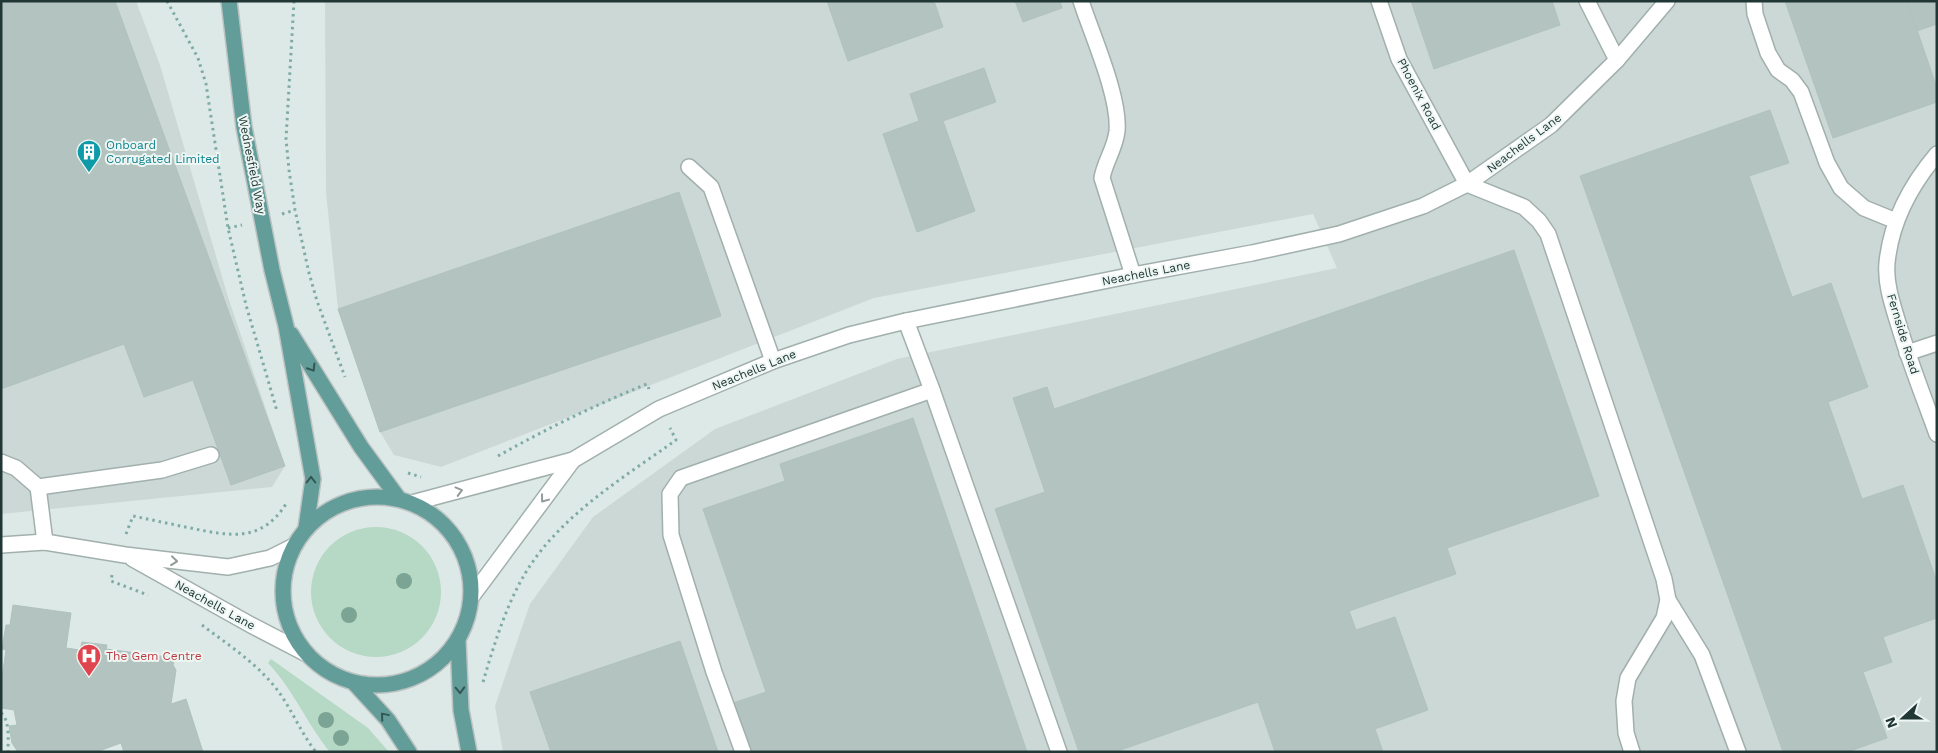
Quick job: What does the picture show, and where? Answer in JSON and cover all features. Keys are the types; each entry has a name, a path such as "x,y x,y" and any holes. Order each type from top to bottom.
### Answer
{"main road":[{"name":"Wednesfield Way","path":"229,1 244,127 272,270 286,326 313,479 306,528"},
{"name":"Wednesfield Way","path":"286,326 361,447 405,501"},
{"path":"367,497 405,501 436,517 457,540 468,566 472,596 467,620 458,641 437,665 415,678 384,686 355,684 338,678 322,669 305,653 289,628 282,599 284,575 294,546 306,528 334,507 367,497"},
{"path":"458,641 461,710 469,752"},
{"path":"355,684 388,720 409,752"}],"street":[{"path":"1081,1 1115,100 1117,129 1114,148 1103,168 1102,178 1133,275"},
{"name":"Phoenix Road","path":"1379,1 1399,59 1467,184"},
{"path":"1587,1 1617,60"},
{"name":"Neachells Lane","path":"405,501 573,460 660,409 773,361 849,336 906,321 1339,234 1423,206 1467,184 1551,125 1617,60 1667,1"},
{"path":"1754,1 1754,14 1768,52 1778,70 1792,80 1801,92 1826,163 1841,188 1864,208 1896,222"},
{"name":"Fernside Road","path":"1937,154 1921,172 1902,204 1892,233 1887,265 1890,296 1937,434"},
{"path":"689,167 711,187 773,361"},
{"path":"1467,184 1524,208 1539,221 1548,234 1664,579 1668,600 1702,655 1738,752"},
{"path":"906,321 1059,752"},
{"path":"1908,353 1937,343"},
{"path":"743,752 714,672 671,535 670,494 681,478 932,390"},
{"path":"38,486 162,470 211,455"},
{"name":"Neachells Lane","path":"472,596 573,460"},
{"path":"1,462 16,468 38,486 45,542"},
{"name":"Neachells Lane","path":"1,545 45,542 123,554 228,566 270,558 294,546"},
{"name":"Neachells Lane","path":"123,554 305,653"},
{"path":"1632,752 1626,733 1624,701 1628,678 1664,618 1668,600"}],"path":[{"path":"168,1 198,58 204,77 210,105 215,151 228,228 246,305 278,416"},
{"path":"294,1 286,139 289,170 295,210 309,273 317,301 348,384"},
{"path":"483,684 511,601 525,573 538,555 577,513 676,440 647,384 553,426 494,458"},
{"path":"401,470 428,478"},
{"path":"149,596 110,581 123,554 133,516 236,535 259,530 270,523 280,513 290,497"},
{"path":"196,621 236,650 276,688 316,752"},
{"path":"1,712 5,716 8,752"}],"shaded area":[{"name":"Onboard Corrugated Limited","path":"1,1 136,1 160,65 228,297 285,466 272,487 1,514"},
{"path":"325,1 1937,1 1937,752 503,752 495,706 530,604 593,517 715,429 897,359 1337,268 1313,214 874,298 441,467 394,455 380,432 338,309 326,192"}],"green space":[{"path":"376,527 389,528 401,532 422,546 436,567 440,579 440,605 436,617 422,638 401,652 389,656 376,657 363,656 351,652 330,638 316,617 312,605 311,592 312,579 316,567 330,546 351,532 363,528"},
{"path":"271,659 368,728 389,752 330,752 285,684 268,663"}],"building":[{"name":"Onboard Corrugated Limited","path":"1,1 115,1 285,466 231,485 193,380 144,397 124,344 1,389"},
{"path":"827,1 934,1 943,27 848,61"},
{"path":"1015,1 1060,1 1062,8 1023,22"},
{"path":"1411,1 1552,1 1560,25 1434,69"},
{"path":"1785,1 1907,1 1937,88 1937,102 1833,138"},
{"path":"1907,1 1937,1 1937,24 1917,31"},
{"path":"984,68 996,102 943,121 975,211 917,232 883,134 919,121 910,94"},
{"path":"1770,110 1789,163 1749,176 1792,297 1831,283 1868,387 1828,402 1862,499 1903,485 1937,582 1937,618 1883,637 1892,662 1863,672 1887,738 1847,752 1783,752 1580,176"},
{"path":"679,192 721,316 380,432 338,309"},
{"path":"1514,250 1599,496 1447,548 1456,574 1349,611 1356,630 1395,617 1428,710 1375,729 1383,752 1275,752 1258,702 1115,752 1079,752 995,509 1045,492 1013,398 1047,387 1054,409"},
{"path":"913,418 1027,752 750,752 733,703 766,692 703,509 785,481 780,464"},
{"name":"The Gem Centre","path":"13,605 71,613 66,648 80,650 82,642 107,645 106,649 175,658 173,665 176,670 171,704 186,699 203,752 124,752 121,743 96,752 18,752 12,743 9,726 17,725 14,710 1,708 1,685 6,650 2,649 6,625 10,625"},
{"path":"680,641 718,752 551,752 530,692"}],"place":[{"name":"Onboard Corrugated Limited","path":"89,173"},
{"name":"The Gem Centre","path":"89,677"}]}
